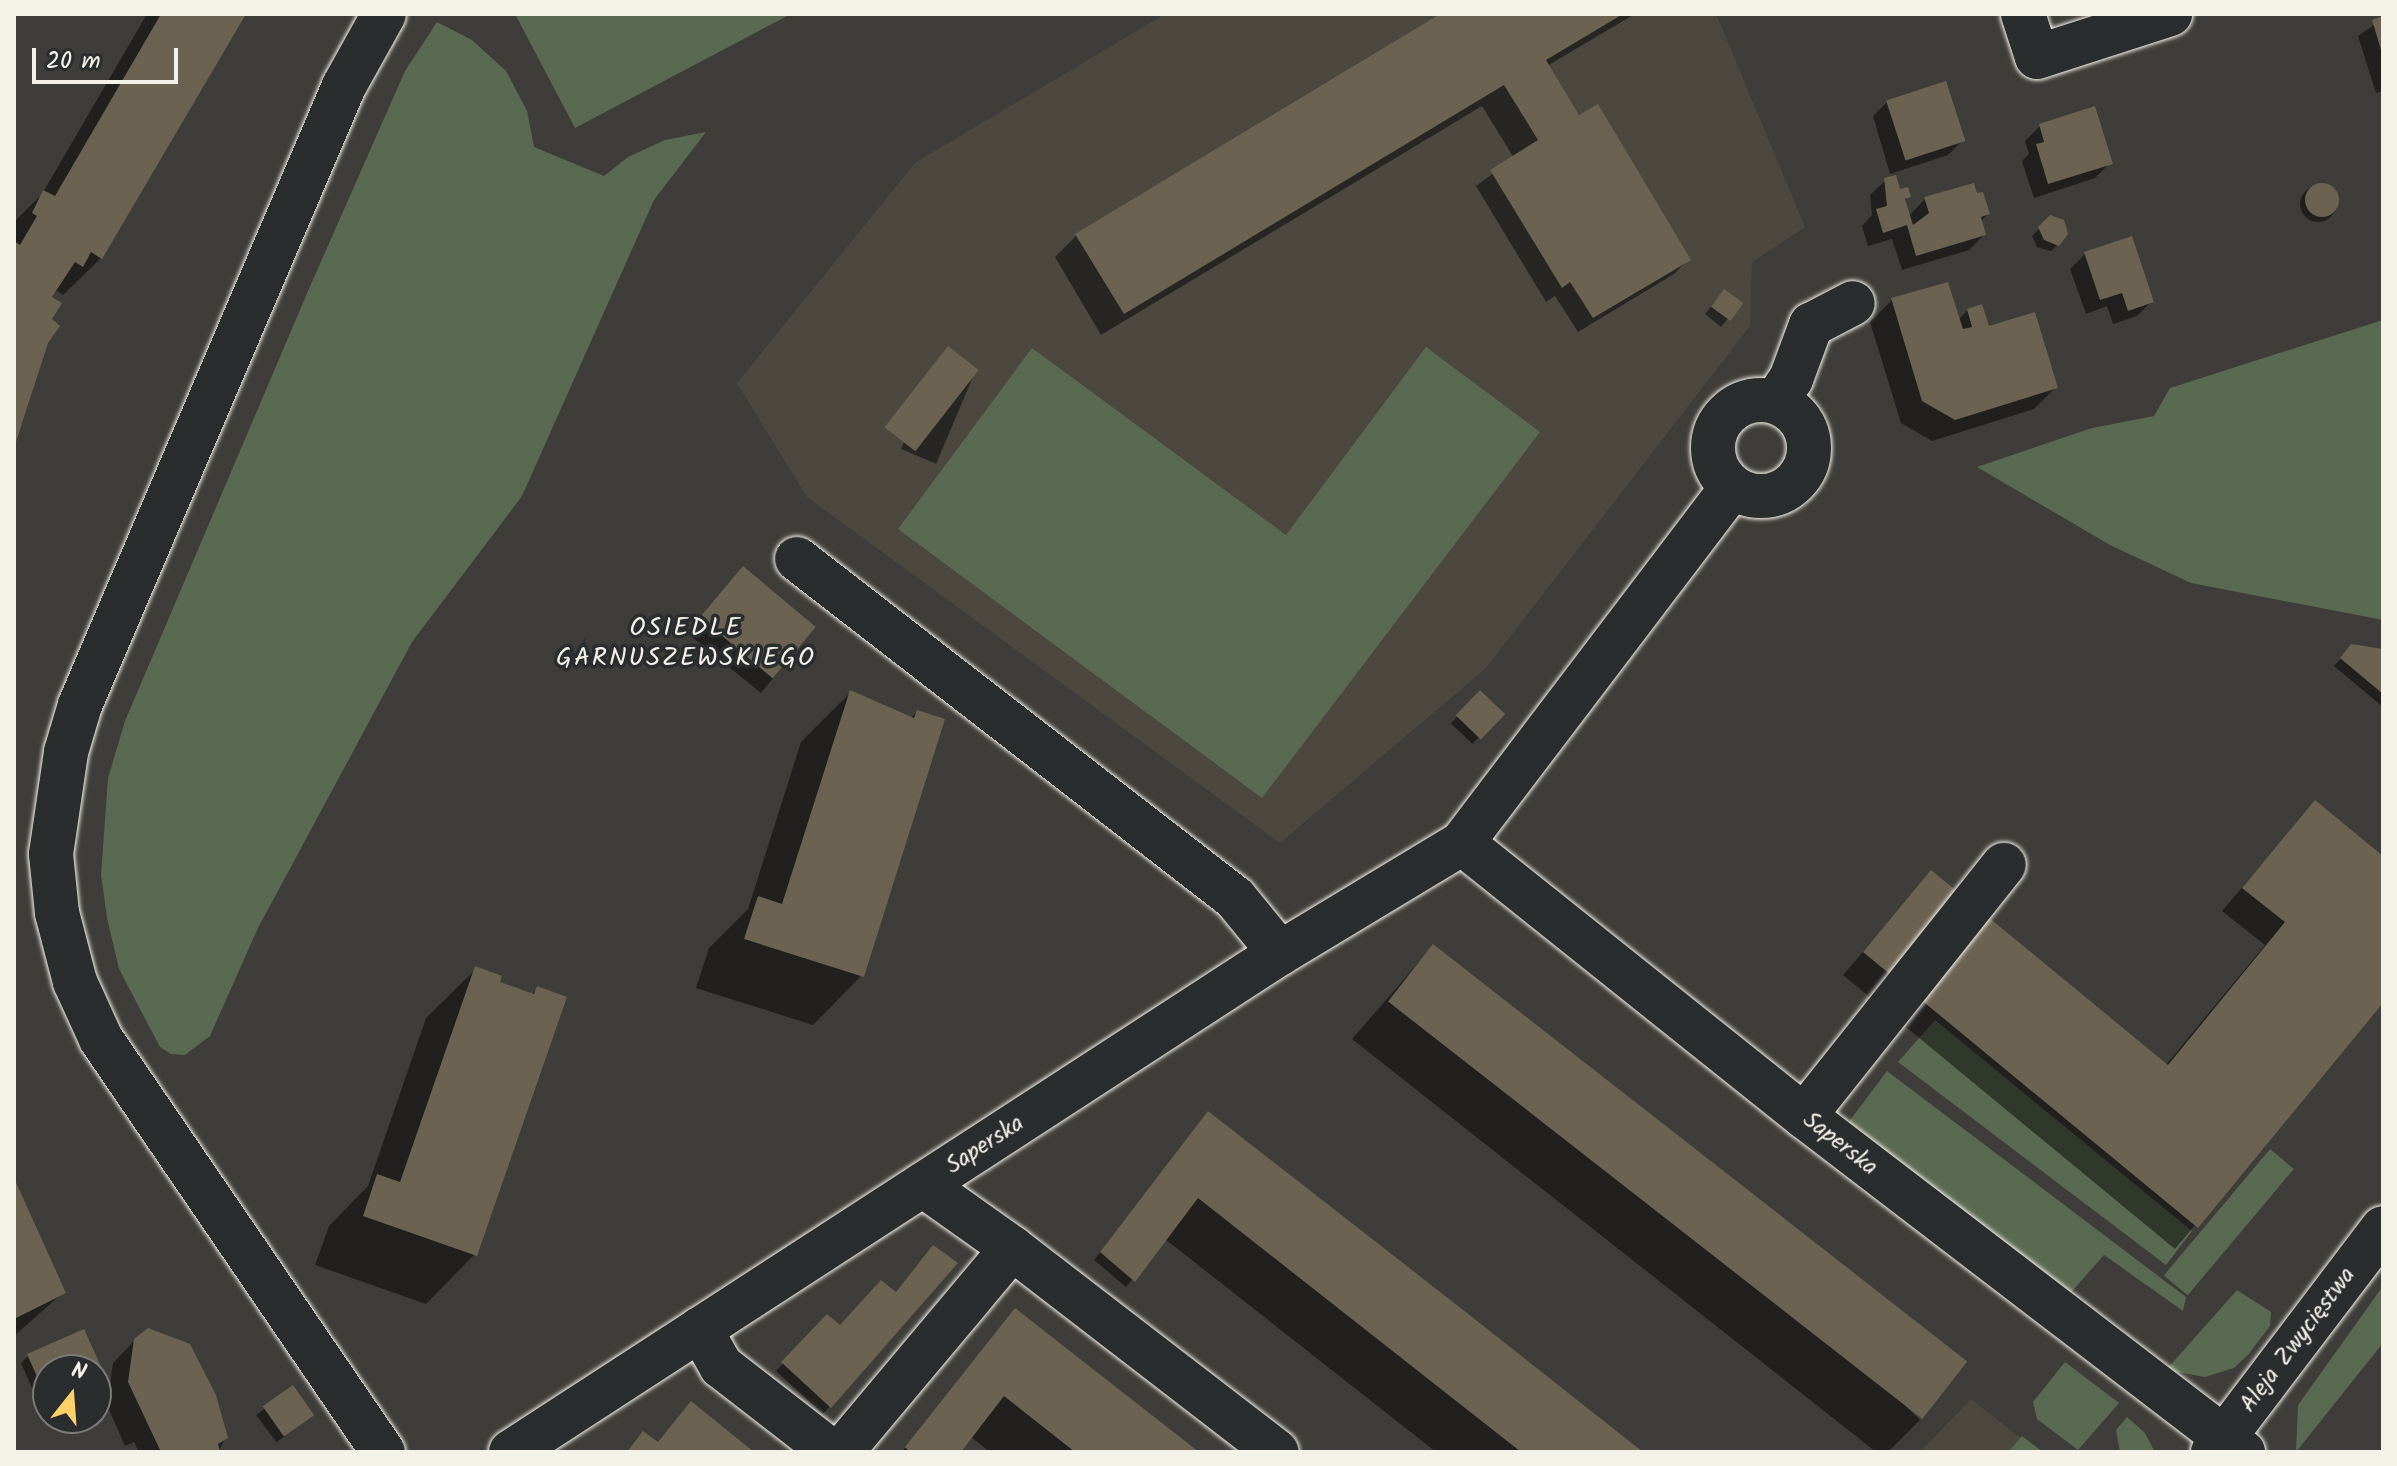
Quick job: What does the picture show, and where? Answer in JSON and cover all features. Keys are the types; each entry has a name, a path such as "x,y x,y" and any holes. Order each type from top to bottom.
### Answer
{"street":[{"path":"383,1452 101,1039 75,982 57,913 51,854 66,752 80,705 344,86 384,14"},
{"path":"2023,14 2037,57 2170,14"},
{"path":"1776,401 1791,379 1811,325 1853,303"},
{"path":"1776,401 1804,425 1808,462 1784,490 1766,496 1732,487 1718,470 1715,433 1738,405 1776,401"},
{"name":"Saperska","path":"511,1452 1280,953 1462,843 1732,487"},
{"path":"797,559 1235,898 1280,953"},
{"name":"Saperska","path":"1462,843 2226,1447"},
{"path":"1804,1116 2004,865"},
{"path":"923,1185 1012,1248 1277,1452"},
{"name":"Aleja Zwycięstwa","path":"2226,1447 2383,1228"},
{"path":"841,1452 1012,1248"},
{"path":"700,1329 721,1366 832,1452"}],"shaded area":[{"path":"1165,14 1716,14 1805,227 1752,262 1750,326 1486,668 1280,843 807,497 737,383 915,163"},
{"path":"1971,1399 2038,1452 1920,1452"}],"green space":[{"path":"515,14 791,14 575,128"},
{"path":"437,22 472,40 506,71 527,111 534,147 604,176 628,157 665,140 706,132 654,200 522,496 412,642 258,928 210,1036 185,1055 171,1054 160,1047 119,969 107,918 101,875 108,778 125,721 308,291 405,71"},
{"path":"2383,320 2383,620 2191,583 2110,545 1977,467 2092,428 2154,416 2170,388"},
{"path":"1426,347 1540,432 1262,798 898,529 1032,348 1286,535"},
{"path":"1935,1020 2192,1231 2166,1265 1898,1062"},
{"path":"1887,1071 2186,1297 2183,1311 2104,1255 2067,1297 1848,1123"},
{"path":"2270,1149 2294,1169 2188,1295 2164,1275"},
{"path":"2383,1286 2383,1343 2296,1452 2298,1405"},
{"path":"2237,1290 2271,1312 2270,1326 2248,1355 2234,1368 2205,1377 2166,1370"},
{"path":"2065,1362 2119,1403 2078,1450 2037,1419 2033,1402"},
{"path":"2127,1417 2145,1433 2155,1452 2120,1452 2116,1430"},
{"path":"2022,1436 2043,1452 2008,1452"}],"building":[{"path":"161,14 246,14 102,259 91,252 83,267 75,262 52,297 62,303 52,319 60,326 48,343 14,448 14,241 20,245 37,216 32,213 43,190 55,196"},
{"path":"1440,14 1623,14 1546,60 1579,115 1598,104 1691,260 1593,318 1570,282 1562,288 1490,170 1538,140 1504,85 1124,314 1075,234"},
{"path":"2383,16 2383,53 2382,53 2372,20"},
{"path":"1946,81 1965,141 1906,160 1886,100"},
{"path":"2095,106 2113,164 2048,184 2036,144 2044,142 2039,124"},
{"path":"1896,175 1900,189 1908,187 1911,197 1905,199 1913,225 1929,213 1924,197 1974,183 1977,193 1983,192 1990,214 1981,217 1986,235 1916,256 1907,225 1883,233 1876,209 1887,206 1884,178"},
{"path":"2322,183 2334,188 2339,200 2334,212 2322,217 2310,212 2305,200 2310,188"},
{"path":"2050,215 2064,220 2068,234 2059,246 2044,240 2038,227"},
{"path":"2132,236 2154,302 2128,311 2122,293 2100,300 2084,252"},
{"path":"1948,282 1963,329 1972,327 1967,309 1982,304 1989,326 2035,312 2058,388 1955,420 1922,401 1891,298"},
{"path":"1724,289 1743,303 1730,321 1711,307"},
{"path":"948,346 979,370 915,451 885,427"},
{"path":"743,566 816,627 773,678 700,617"},
{"path":"2351,644 2383,649 2383,694 2340,658"},
{"path":"850,690 914,718 917,710 945,719 864,977 744,939 758,896 782,904"},
{"path":"1480,690 1505,714 1481,739 1456,715"},
{"path":"2315,800 2383,856 2383,1003 2198,1228 1863,952 1931,870 2168,1065 2285,922 2242,888"},
{"path":"1433,944 1967,1361 1922,1419 1388,1002"},
{"path":"475,966 502,976 500,982 534,994 537,986 567,997 477,1256 363,1216 377,1174 400,1182"},
{"path":"1208,1111 1643,1452 1521,1452 1198,1198 1135,1282 1100,1252"},
{"path":"14,1178 66,1293 14,1319"},
{"path":"933,1245 958,1263 831,1408 781,1362 827,1314 840,1325 881,1280 896,1292"},
{"path":"1015,1308 1199,1452 1075,1452 1004,1396 961,1452 910,1452 905,1447"},
{"path":"148,1328 190,1344 216,1395 228,1438 218,1444 220,1452 161,1452 128,1382 134,1339"},
{"path":"84,1329 95,1354 32,1354 32,1365 27,1354"},
{"path":"293,1385 314,1415 284,1437 263,1406"},
{"path":"691,1401 754,1452 627,1452 643,1431 658,1442"}],"district":[{"name":"OSIEDLE GARNUSZEWSKIEGO","path":"686,644"}]}
